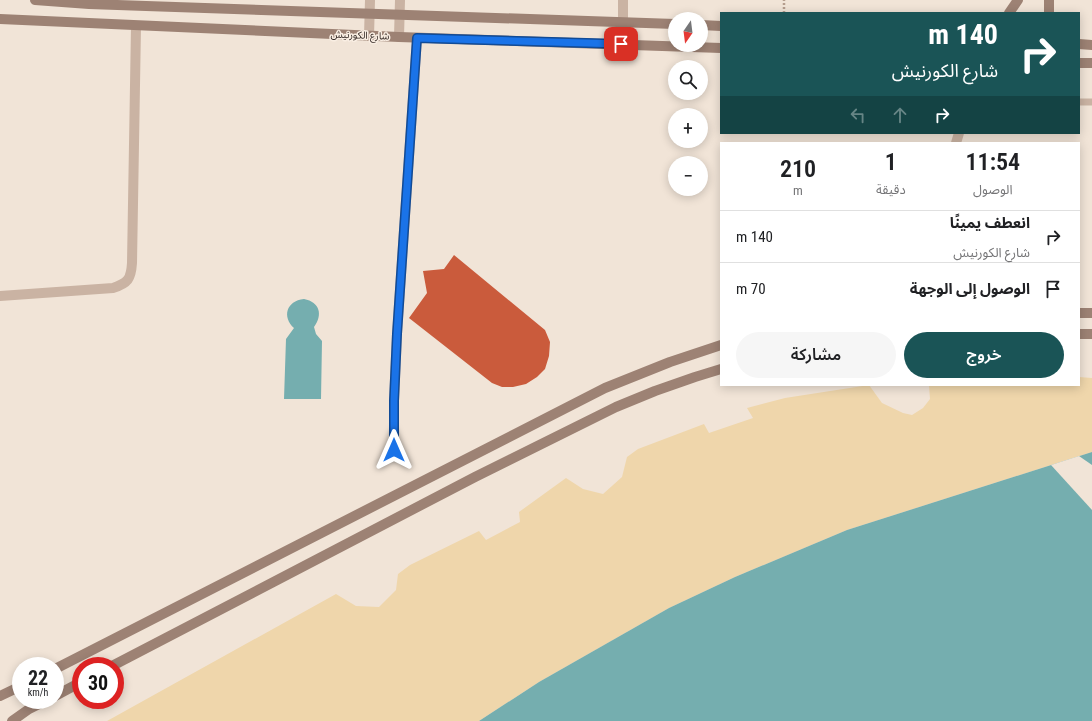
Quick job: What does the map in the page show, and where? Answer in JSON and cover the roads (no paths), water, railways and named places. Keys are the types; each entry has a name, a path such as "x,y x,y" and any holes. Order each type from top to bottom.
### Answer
{"street":[{"path":"35,0 668,24"},
{"path":"368,36 370,0"},
{"path":"399,37 400,0"},
{"path":"623,0 623,21"},
{"path":"1010,12 1018,0"},
{"path":"1049,0 1049,12"},
{"name":"شارع الكورنيش","path":"0,19 417,38 720,48"},
{"path":"708,25 720,26"},
{"path":"0,296 113,288 122,285 128,280 131,273 132,264 136,26"},
{"path":"394,450 394,401 397,334 417,38"},
{"path":"1080,44 1092,45"},
{"path":"1080,63 1092,64"},
{"path":"1080,312 1092,313"},
{"path":"1080,334 1092,334"},
{"path":"64,663 605,388 670,362 720,345"},
{"path":"124,660 475,477 616,407 655,391 720,369"},
{"path":"0,696 12,690"},
{"path":"12,721 29,709"}],"lane":[{"path":"1080,102 1092,102"}],"water":[{"path":"304,299 314,303 317,306 319,314 314,327 316,334 322,341 321,399 284,399 286,339 294,328 288,319 288,310 293,303"},
{"path":"1092,452 1092,721 479,721 539,682 669,608 735,577 847,530"}]}
